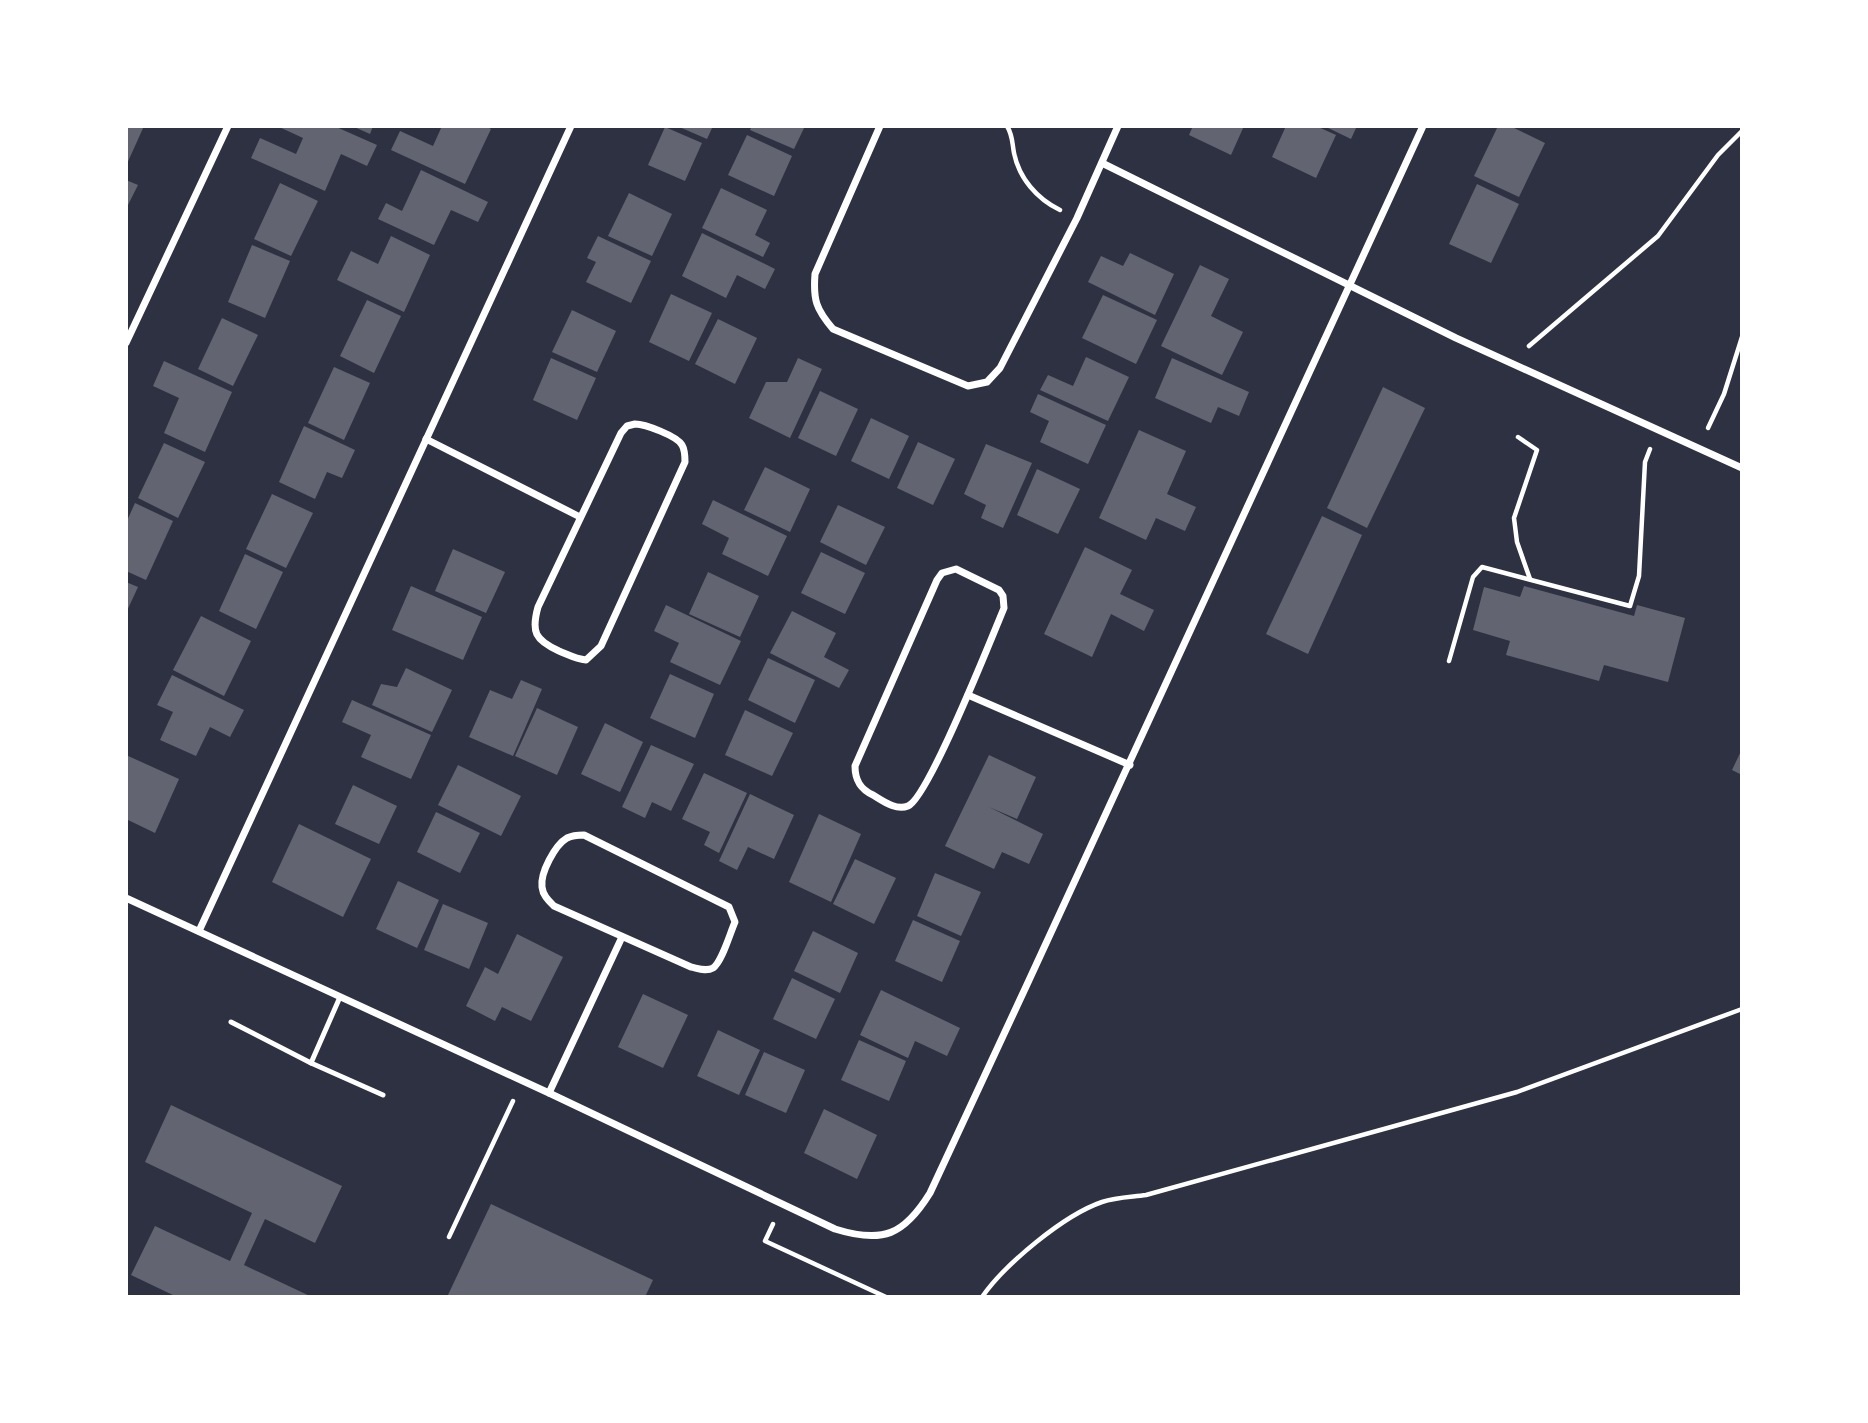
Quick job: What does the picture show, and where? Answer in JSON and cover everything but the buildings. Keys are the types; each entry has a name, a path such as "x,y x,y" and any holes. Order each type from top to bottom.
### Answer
{"street":[{"path":"126,343 228,126"},
{"path":"199,932 571,126"},
{"path":"880,126 815,274 814,294 819,312 833,329 968,386 986,382 1000,368 1077,218 1118,126"},
{"path":"126,898 549,1093 835,1229 859,1236 882,1235 900,1228 916,1215 930,1193 1423,126"},
{"path":"1102,163 1509,363 1545,376 1742,468"},
{"path":"643,424 677,440 683,446 685,462 601,646 586,660 577,659 546,645 538,638 534,622 538,607 580,517 621,433 627,426 643,424"},
{"path":"426,439 580,517"},
{"path":"956,569 999,590 1005,603 968,695 922,794 915,801 908,806 895,807 861,788 855,776 855,766 937,580 942,573 956,569"},
{"path":"968,695 1129,765"},
{"path":"574,835 584,835 720,901 734,914 735,922 720,959 713,968 704,970 622,937 554,906 545,897 542,886 544,876 557,847 566,839 574,835"},
{"path":"549,1093 622,937"}],"lane":[{"path":"311,1063 341,997"},
{"path":"231,1022 311,1063 383,1095"}],"path":[{"path":"1007,126 1019,167 1030,188 1049,205 1077,218"},
{"path":"1509,363 1658,236 1718,155 1742,131"},
{"path":"1699,448 1724,394 1742,337"},
{"path":"1449,661 1473,577 1482,567 1630,606 1639,576 1645,461 1658,429"},
{"path":"1518,437 1537,450 1514,517 1514,527 1530,579"},
{"path":"982,1297 996,1277 1059,1226 1098,1203 1146,1195 1517,1093 1742,1009"},
{"path":"449,1237 522,1081"},
{"path":"783,1203 765,1241 886,1297"}]}
